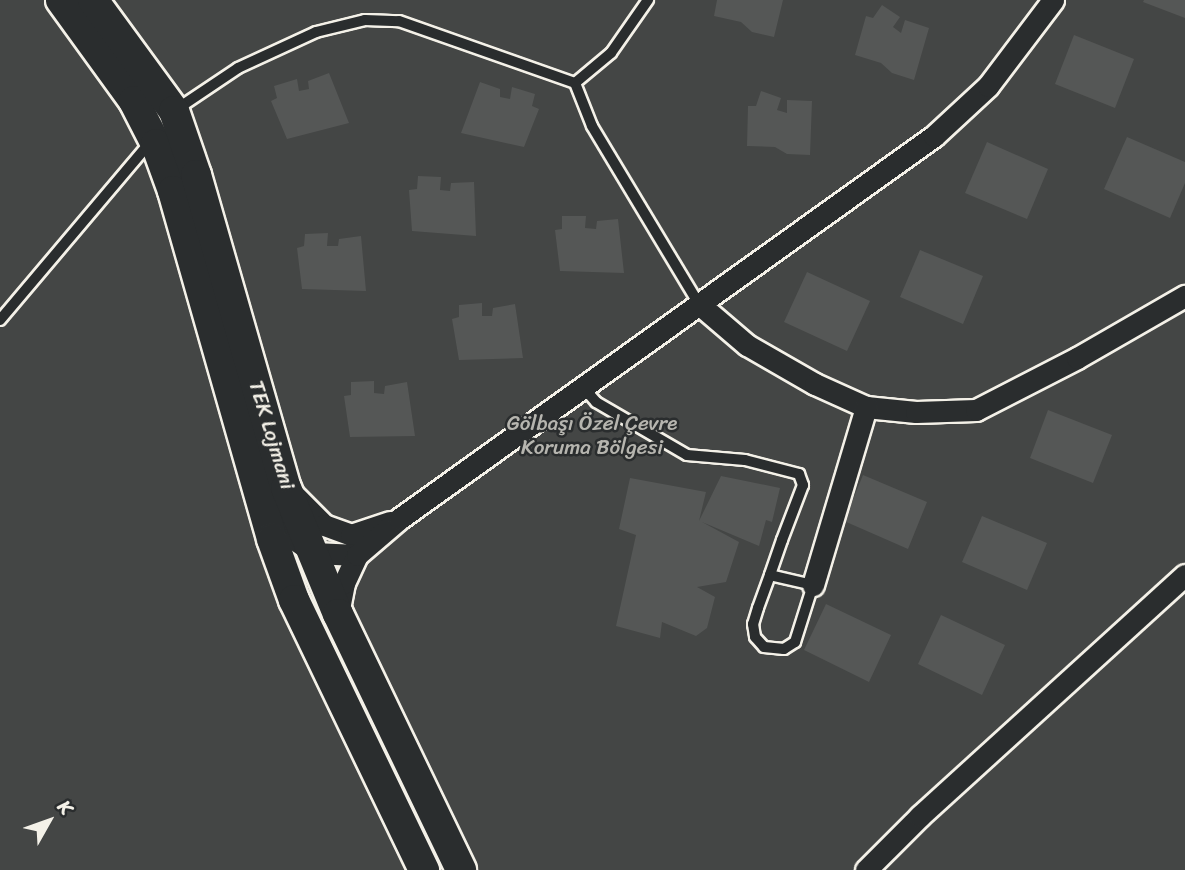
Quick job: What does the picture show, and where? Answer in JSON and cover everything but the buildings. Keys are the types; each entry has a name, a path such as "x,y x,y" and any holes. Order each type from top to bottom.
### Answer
{"street":[{"name":"TEK Lojmani","path":"61,0 134,101 153,138 173,191 256,484 294,600 424,870"},
{"name":"TEK Lojmani","path":"93,0 174,111 196,175 286,488 338,614 461,870"},
{"path":"256,484 294,539 313,553 354,545 399,519 934,136 988,86 1052,0"},
{"path":"699,304 762,355 815,384 866,407 916,412 976,410 1077,358 1185,296"},
{"path":"813,585 866,407"},
{"path":"286,488 324,524 354,545"},
{"path":"338,614 354,545"},
{"path":"294,600 313,553"},
{"path":"866,870 920,816 1185,575"}],"lane":[{"path":"575,83 611,53 648,0"},
{"path":"174,111 238,68 316,33 365,20 399,20 575,83 592,126 699,304"},
{"path":"0,320 153,138"},
{"path":"583,387 596,402 687,455 745,460 799,474 803,485 770,575 753,630 759,642 770,649 784,649 795,642 813,585 770,575"}],"green space":[{"name":"Gölbaşı Özel Çevre Koruma Bölgesi","path":"0,0 1185,0 1185,870 0,870"}]}
